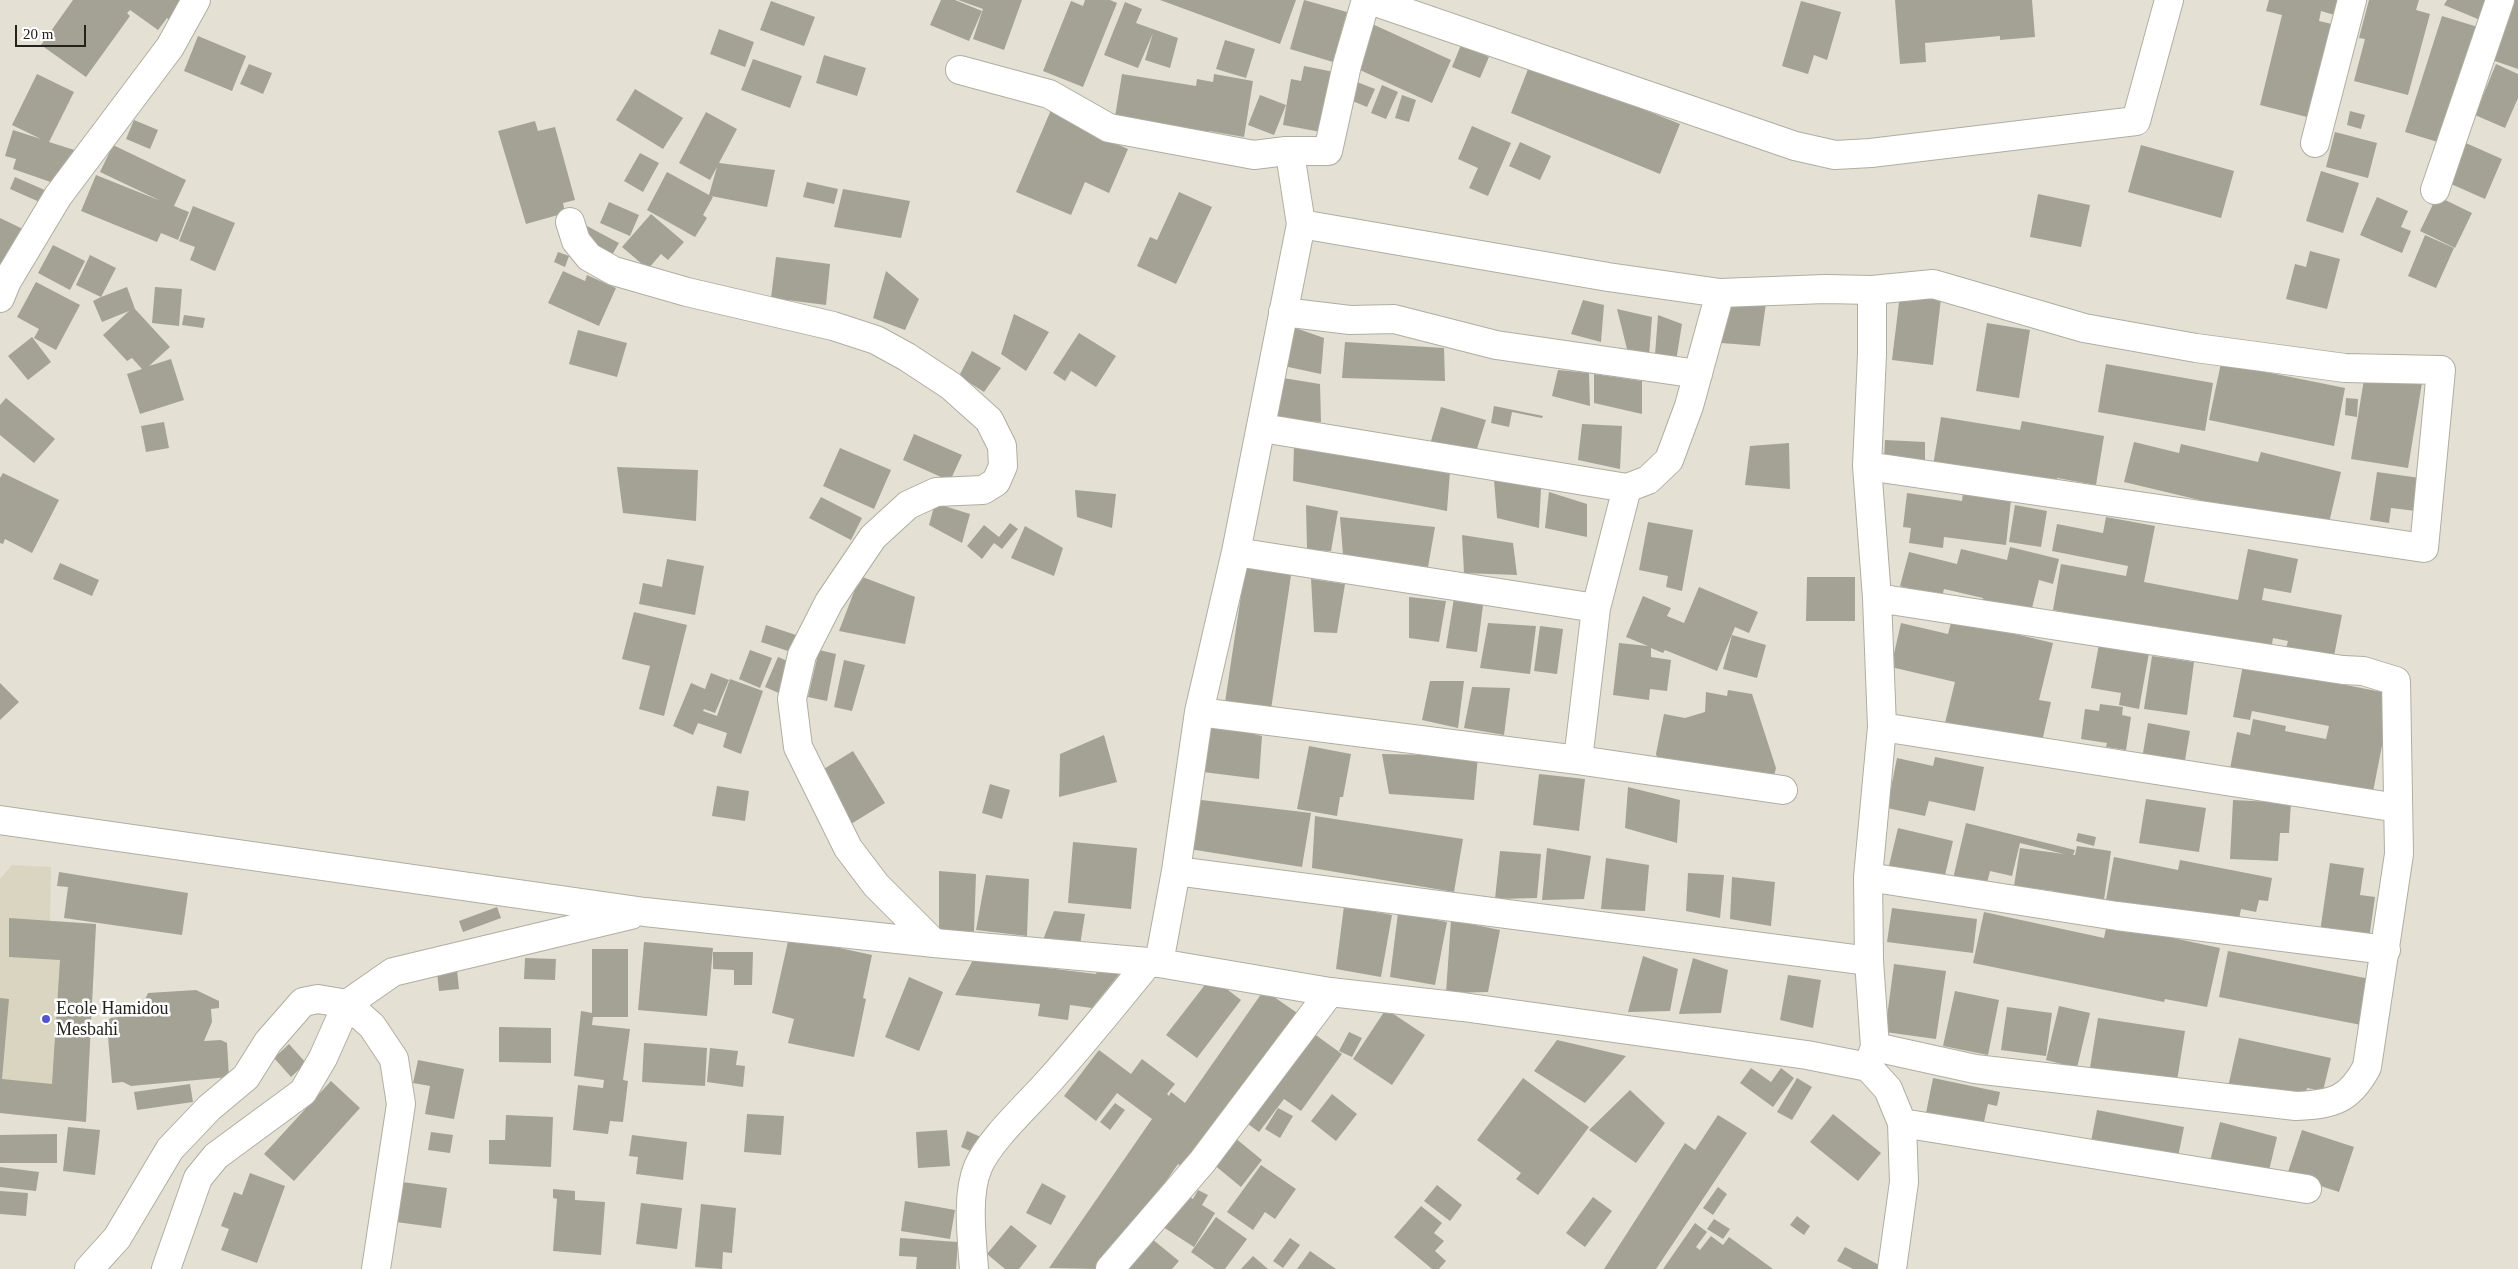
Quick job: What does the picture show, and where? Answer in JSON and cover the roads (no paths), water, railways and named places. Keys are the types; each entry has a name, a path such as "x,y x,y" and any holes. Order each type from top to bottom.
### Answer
{"street":[{"path":"2,285 58,196 170,47 196,0"},
{"path":"960,70 1049,94 1109,128 1254,155 1286,151 1328,151 1347,65 1368,0 1795,146 1835,155 1871,153 2136,121 2168,0"},
{"path":"2315,143 2352,0"},
{"path":"2435,190 2500,0"},
{"path":"974,1269 971,1225 973,1191 978,1167 996,1141 1153,963 1176,871 1199,712 1262,428 1300,224 1291,160 1286,151"},
{"path":"570,222 576,241 589,258 614,271 687,292 833,326 876,340 907,357 951,386 990,420 1002,446 1003,466 996,482 983,490 936,492 908,505 873,537 829,602 802,655 792,699 798,747 848,848 876,885 934,943"},
{"path":"1300,224 1608,277 1720,293 1825,288 1872,290 1932,284 2084,328 2196,348 2345,368 2441,370 2424,548 1867,466"},
{"path":"1872,290 1872,354 1867,466 1877,598 1882,727 1868,877 1869,961 1871,1057 1888,1089 1902,1123 1904,1182 1892,1269"},
{"path":"1262,428 1627,488 1648,480 1669,460 1689,406 1720,293"},
{"path":"1283,312 1350,320 1394,319 1496,345 1698,374"},
{"path":"1578,760 1596,608 1627,488"},
{"path":"1236,552 1596,608"},
{"path":"0,820 645,912 934,943 1153,963 1330,992 1473,1008 1807,1055 1871,1057 2296,1106 2320,1105 2339,1099 2356,1086 2367,1067 2399,854 2396,681 2363,671 2343,670 1877,598"},
{"path":"1199,712 1578,760 1783,790"},
{"path":"1882,727 2398,808"},
{"path":"1176,871 1869,961"},
{"path":"1868,877 2117,916 2386,950"},
{"path":"166,1269 198,1178 216,1156 303,1092 323,1058 347,1004 393,972 645,912"},
{"path":"1110,1269 1202,1162 1330,992"},
{"path":"89,1269 117,1238 170,1149 209,1108 246,1076 268,1042 303,1002 318,999 347,1004 372,1026 394,1059 401,1104 376,1269"},
{"path":"1902,1123 2307,1189"}],"place":[{"name":"Ecole Hamidou Mesbahi","path":"46,1019"}]}
